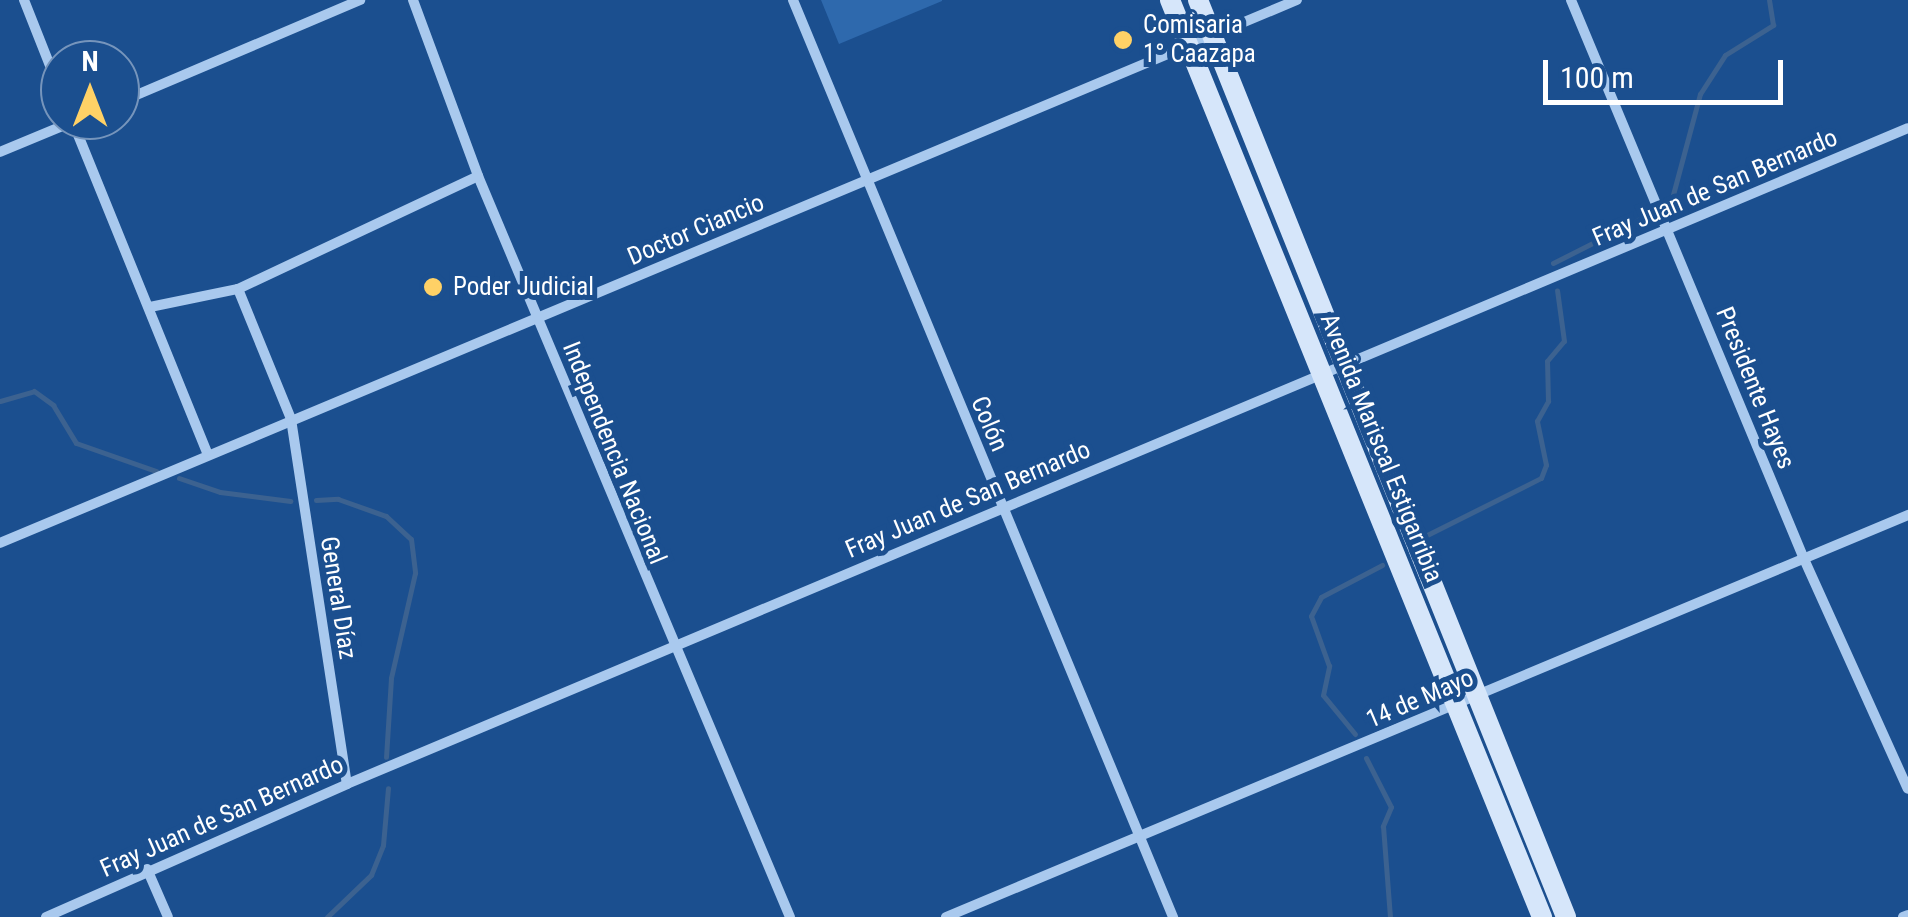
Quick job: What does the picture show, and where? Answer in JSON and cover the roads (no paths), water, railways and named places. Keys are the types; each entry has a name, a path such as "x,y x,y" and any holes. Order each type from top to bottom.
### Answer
{"main road":[{"name":"Avenida Mariscal Estigarribia","path":"1170,0 1324,374 1566,917"},
{"name":"Avenida Mariscal Estigarribia","path":"1198,0 1344,364 1468,700 1542,917"}],"street":[{"path":"24,0 40,40"},
{"path":"140,94 360,0"},
{"name":"Independencia Nacional","path":"414,0 478,176 790,917"},
{"name":"Colón","path":"793,0 1173,917"},
{"name":"Doctor Ciancio","path":"0,544 207,453 1298,0"},
{"name":"Presidente Hayes","path":"1571,0 1804,559 1908,789"},
{"name":"Fray Juan de San Bernardo","path":"46,917 146,869 1001,506 1908,128"},
{"path":"0,152 40,135"},
{"path":"82,140 207,453"},
{"path":"150,307 238,288 478,176"},
{"name":"General Díaz","path":"238,288 290,419 347,784"},
{"name":"14 de Mayo","path":"946,917 1142,840 1908,515"},
{"path":"146,869 168,917"}],"waterway":[{"path":"1671,202 1700,94 1725,55 1773,25 1769,0"},
{"path":"1553,263 1648,215"},
{"path":"1427,535 1541,478 1546,465 1537,421 1548,401 1547,361 1564,341 1557,290"},
{"path":"0,401 34,391 53,405 76,443 156,471"},
{"path":"179,478 220,492 290,501"},
{"path":"316,500 338,499 386,516 411,539 415,573 391,678 386,757"},
{"path":"1355,734 1323,695 1329,666 1311,616 1321,597 1382,565"},
{"path":"1366,758 1391,807 1383,826 1390,917"},
{"path":"327,917 371,875 383,845 388,788"}],"place":[{"name":"Comisaria 1° Caazapa","path":"1123,40"},
{"name":"Poder Judicial","path":"433,287"}]}
